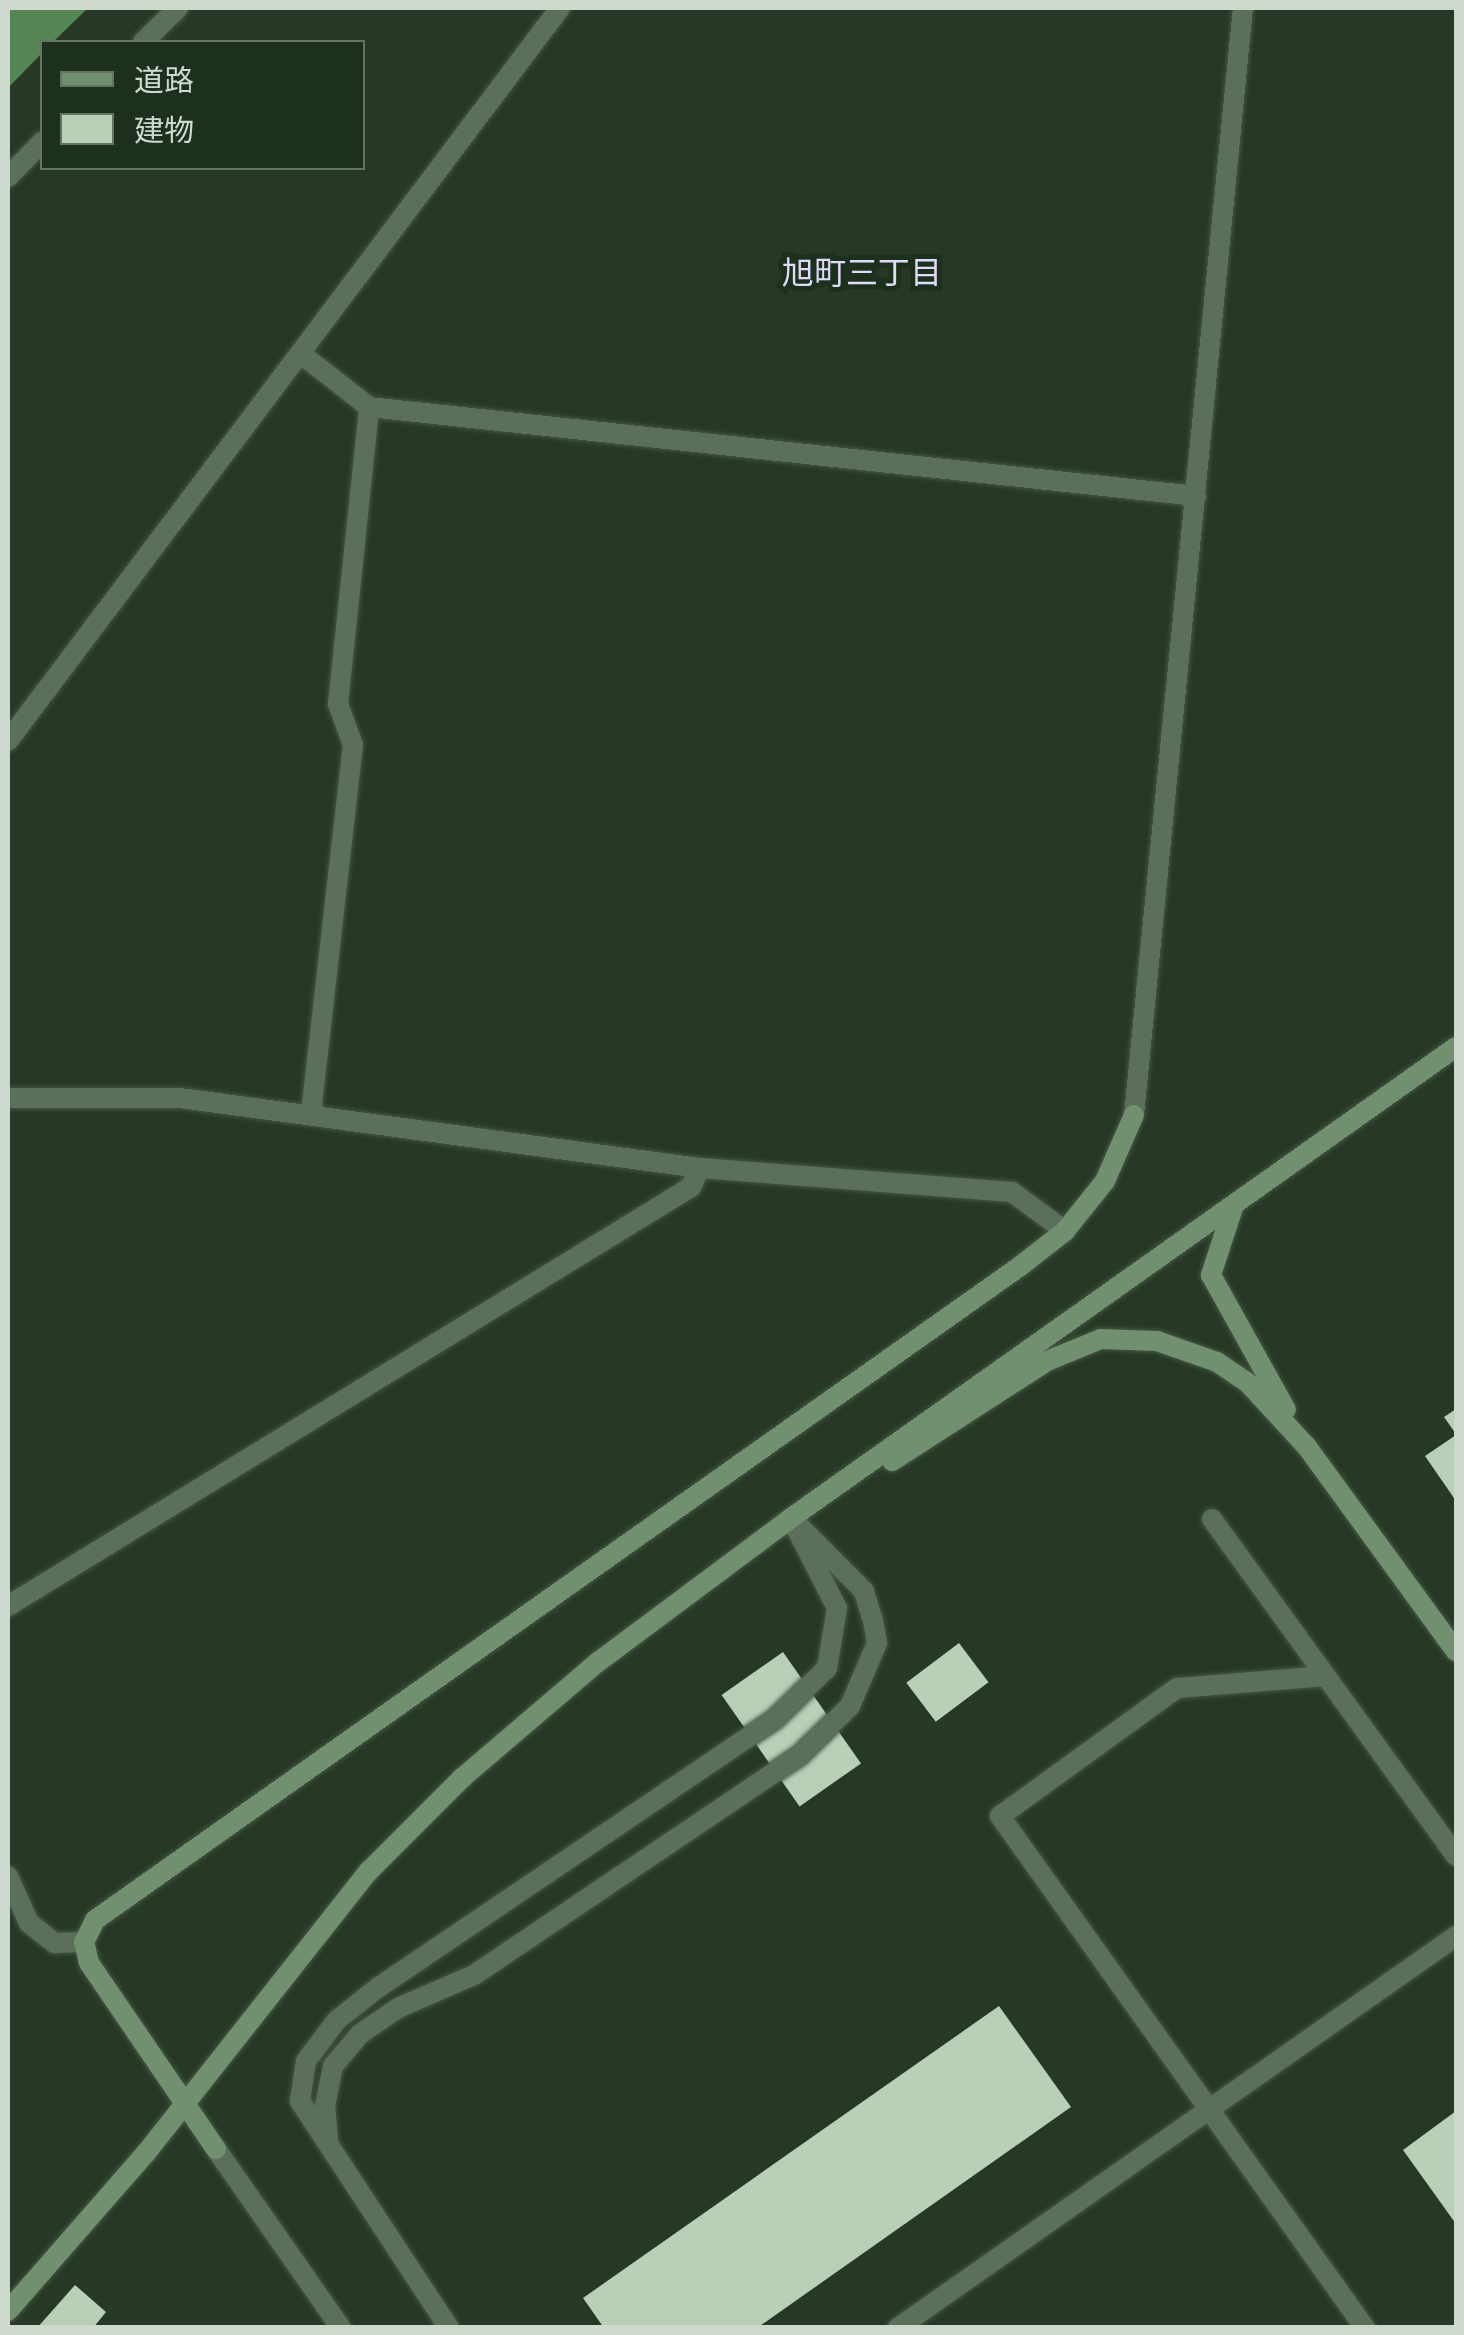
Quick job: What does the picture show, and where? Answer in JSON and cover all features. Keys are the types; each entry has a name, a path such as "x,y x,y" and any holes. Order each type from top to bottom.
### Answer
{"street":[{"path":"145,40 178,8"},
{"path":"8,741 560,8"},
{"path":"341,2328 89,1963 84,1942 95,1920 1064,1231 1105,1180 1134,1115 1243,8"},
{"path":"8,177 40,144"},
{"path":"300,353 369,406 1196,496"},
{"path":"311,1113 353,745 338,704 369,406"},
{"path":"8,2310 185,2103 369,1872 462,1778 598,1662 791,1518 1234,1208 1456,1047"},
{"path":"8,1098 180,1098 700,1168 1012,1192 1064,1231"},
{"path":"8,1606 691,1188 700,1168"},
{"path":"1234,1208 1211,1275 1307,1447"},
{"path":"845,1483 915,1450 1047,1361 1101,1340 1158,1340 1217,1362 1248,1383 1307,1447 1456,1651"},
{"path":"329,2147 325,2106 333,2066 360,2034 398,2008 474,1975 800,1755 850,1706 877,1643 864,1591 791,1518"},
{"path":"450,2328 300,2101 306,2061 337,2020 775,1719 827,1668 837,1608 791,1518"},
{"path":"1212,1519 1456,1856"},
{"path":"1326,1676 1177,1688 1000,1816 1365,2328"},
{"path":"8,1876 30,1923 56,1943 84,1942"},
{"path":"898,2328 1456,1936"}],"shaded area":[{"path":"8,8 88,8 55,40 40,40 40,55 8,88"}],"building":[{"path":"1456,1409 1456,1434 1444,1417"},
{"path":"1456,1435 1456,1501 1425,1456"},
{"path":"959,1643 988,1682 936,1722 906,1683"},
{"path":"783,1652 861,1763 800,1806 722,1695"},
{"path":"999,2006 1071,2107 757,2328 604,2328 583,2298"},
{"path":"1456,2111 1456,2224 1403,2150"},
{"path":"75,2285 106,2312 93,2328 37,2328"}],"district":[{"name":"旭町三丁目","path":"862,274"}]}
